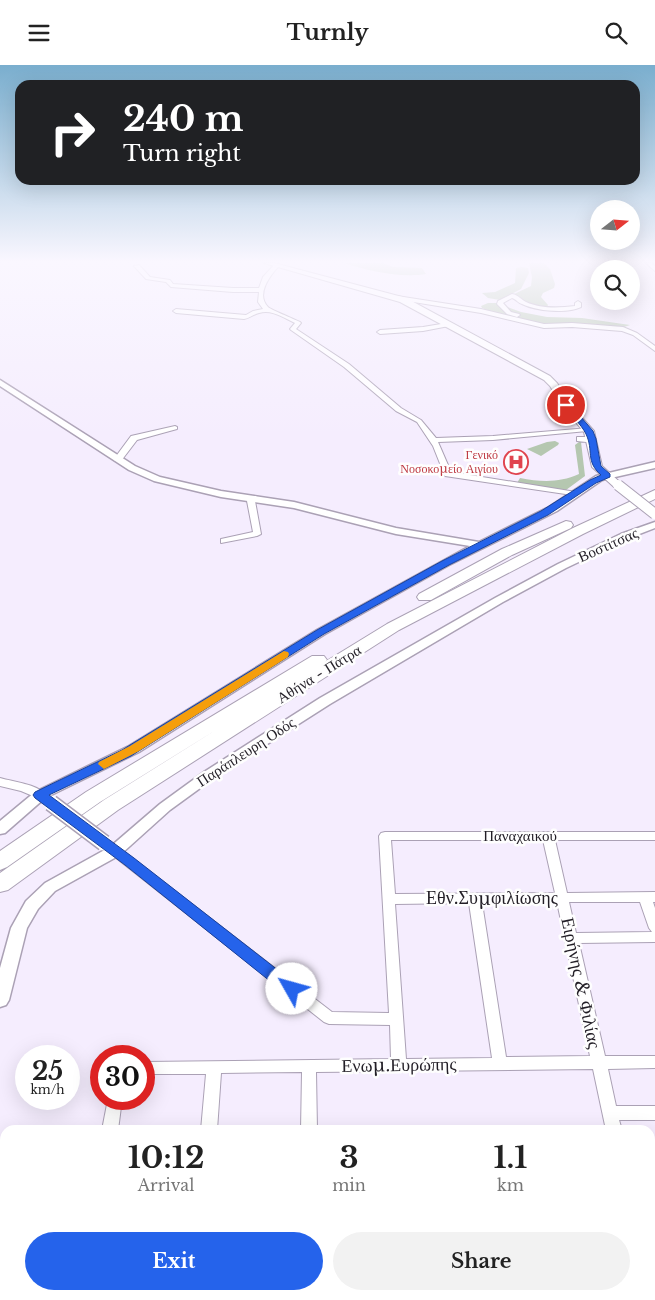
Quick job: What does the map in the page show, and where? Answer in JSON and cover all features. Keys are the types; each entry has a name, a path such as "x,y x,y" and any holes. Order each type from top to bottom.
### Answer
{"highway":[{"name":"Αθήνα - Πάτρα","path":"0,862 93,797 383,621 507,553 655,484"},
{"name":"Αθήνα - Πάτρα","path":"0,884 111,805 394,627 578,531 655,495"}],"main road":[{"path":"440,321 548,379 566,405 587,429 592,439 597,467 655,514"}],"street":[{"path":"294,321 298,323 293,329 346,364 377,388 398,408 416,419 433,440 444,458 448,474 576,494"},
{"path":"521,321 544,326 567,325"},
{"path":"535,321 543,323 623,329 635,334 655,349"},
{"path":"380,332 448,325"},
{"path":"0,382 132,469 170,483 221,494 294,505 396,531 480,545"},
{"path":"118,459 134,437 175,428"},
{"path":"433,440 493,439 587,429"},
{"path":"580,439 592,439"},
{"path":"0,829 45,799 127,753 321,632 480,545 544,513 576,494 593,481 655,465"},
{"path":"224,541 257,534 251,501 253,498"},
{"name":"Βοστίτσας","path":"562,566 625,536 655,525"},
{"name":"Παράπλευρη Οδός","path":"0,1000 19,928 32,905 50,887 110,847 217,769 325,701 499,600 562,566"},
{"path":"0,782 24,788 45,799 110,847 329,1018 397,1019"},
{"name":"Παναχαικού","path":"389,899 385,836 655,836"},
{"name":"Ειρήνης & Φιλίας","path":"548,837 613,1125"},
{"path":"650,897 655,928"},
{"name":"Εθν.Συμφιλίωσης","path":"389,899 650,897"},
{"path":"475,898 500,1064"},
{"path":"389,899 399,1065"},
{"path":"571,938 655,937"},
{"name":"Ενωμ.Ευρώπης","path":"155,1068 655,1063"},
{"path":"308,1066 309,1125"},
{"path":"209,1125 214,1067"},
{"path":"111,1125 113,1110"},
{"path":"611,1113 655,1113"}],"green space":[{"path":"527,321 600,321 630,325 624,327 587,326"},
{"path":"555,441 559,443 558,445 541,456 527,449 547,442"},
{"path":"581,442 585,476 566,490 517,483 520,478 550,481 579,474 575,445"}],"slow traffic":[{"path":"104,764 134,749 284,654"}],"place":[{"name":"Γενικό Νοσοκομείο Αιγίου","path":"516,462"}],"route":[{"path":"292,989 130,862 40,795 127,753 321,632 445,563 553,509 593,481 607,476 597,467 589,431 566,405"}]}
